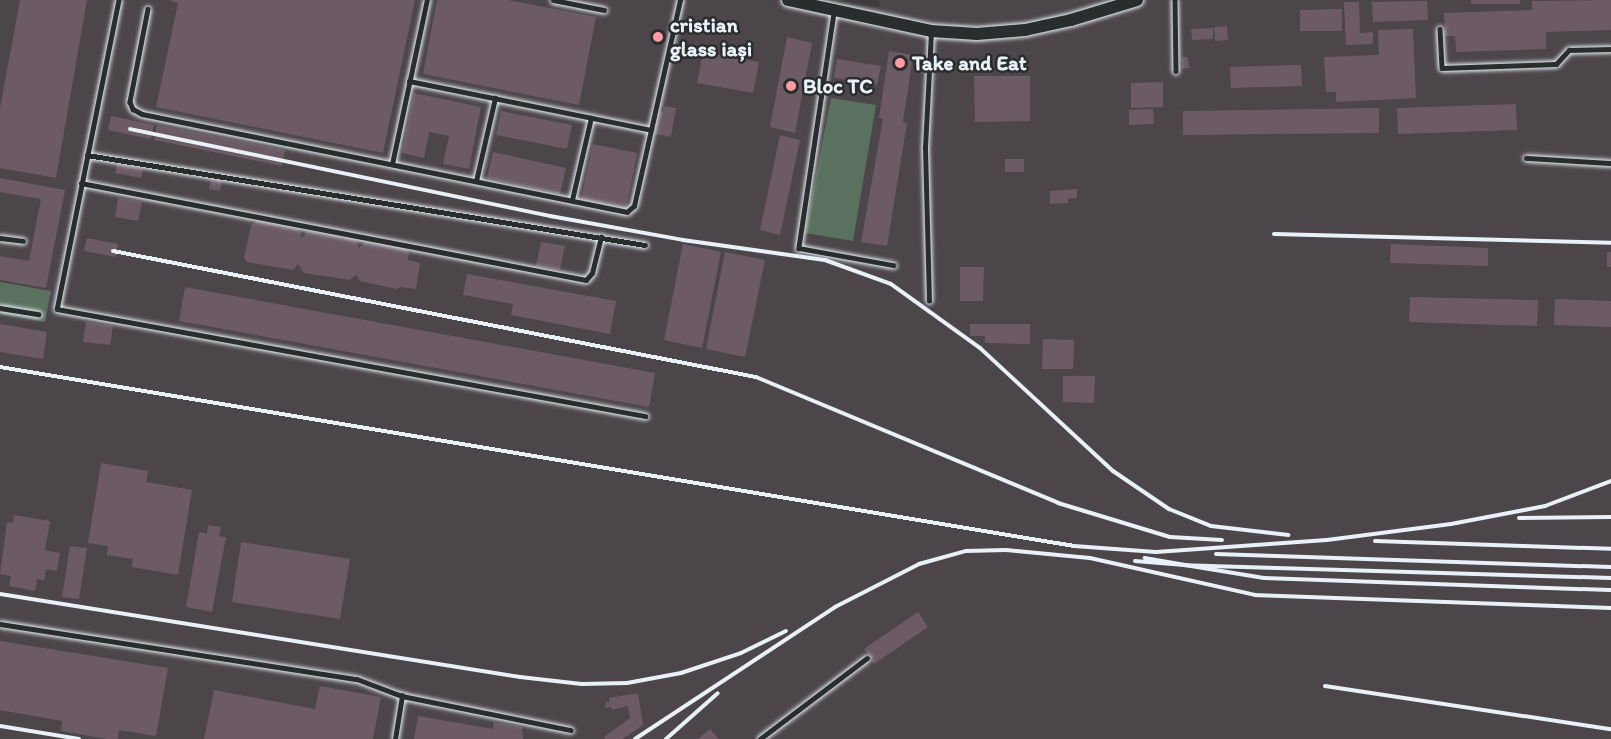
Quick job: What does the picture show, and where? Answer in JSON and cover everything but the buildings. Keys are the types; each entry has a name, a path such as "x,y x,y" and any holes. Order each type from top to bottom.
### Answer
{"street":[{"path":"788,0 932,31 977,34 1025,30 1071,20 1137,0"}],"lane":[{"path":"119,0 57,309 645,416"},
{"path":"392,164 427,0"},
{"path":"553,0 604,10"},
{"path":"148,9 130,102 133,109 142,114 627,212 632,210 680,0"},
{"path":"1174,0 1176,71"},
{"path":"835,10 799,248 892,265"},
{"path":"1440,29 1442,68 1556,64 1569,50 1611,49"},
{"path":"929,301 926,147 932,31"},
{"path":"409,81 651,130"},
{"path":"476,182 495,98"},
{"path":"572,200 591,118"},
{"path":"87,155 645,245"},
{"path":"1526,158 1611,163"},
{"path":"81,183 586,280 592,273 601,237"},
{"path":"0,238 23,241"},
{"path":"0,308 39,314"},
{"path":"0,624 357,678 402,696 571,730"},
{"path":"760,739 867,658"},
{"path":"395,739 402,696"}],"shaded area":[{"path":"0,0 770,0 880,7 879,0 1611,0 1611,739 0,739"}],"green space":[{"path":"831,98 876,105 853,241 805,233"},
{"path":"0,282 51,291 45,322 0,314"}],"railway":[{"path":"130,129 550,216 683,240 825,260 891,284 980,348 1113,471 1169,509 1211,526 1288,535"},
{"path":"1274,234 1611,243"},
{"path":"113,251 756,377 1058,503 1170,537 1222,540"},
{"path":"0,367 1074,546 1156,552 1327,540 1451,524 1545,506 1611,481"},
{"path":"1519,518 1611,517"},
{"path":"1375,541 1611,549"},
{"path":"635,739 835,607 919,564 966,551 1006,550 1090,558 1255,595 1611,608"},
{"path":"1216,554 1611,567"},
{"path":"1135,561 1185,565 1145,558"},
{"path":"1611,578 1185,565 1264,578 1611,590"},
{"path":"0,594 520,677 582,684 627,683 681,673 741,653 786,631"},
{"path":"1325,686 1611,729"},
{"path":"666,739 718,693"},
{"path":"0,726 79,739"}],"place":[{"name":"cristian glass iași","path":"658,37"},
{"name":"Take and Eat","path":"900,63"},
{"name":"Bloc TC","path":"791,86"}]}
